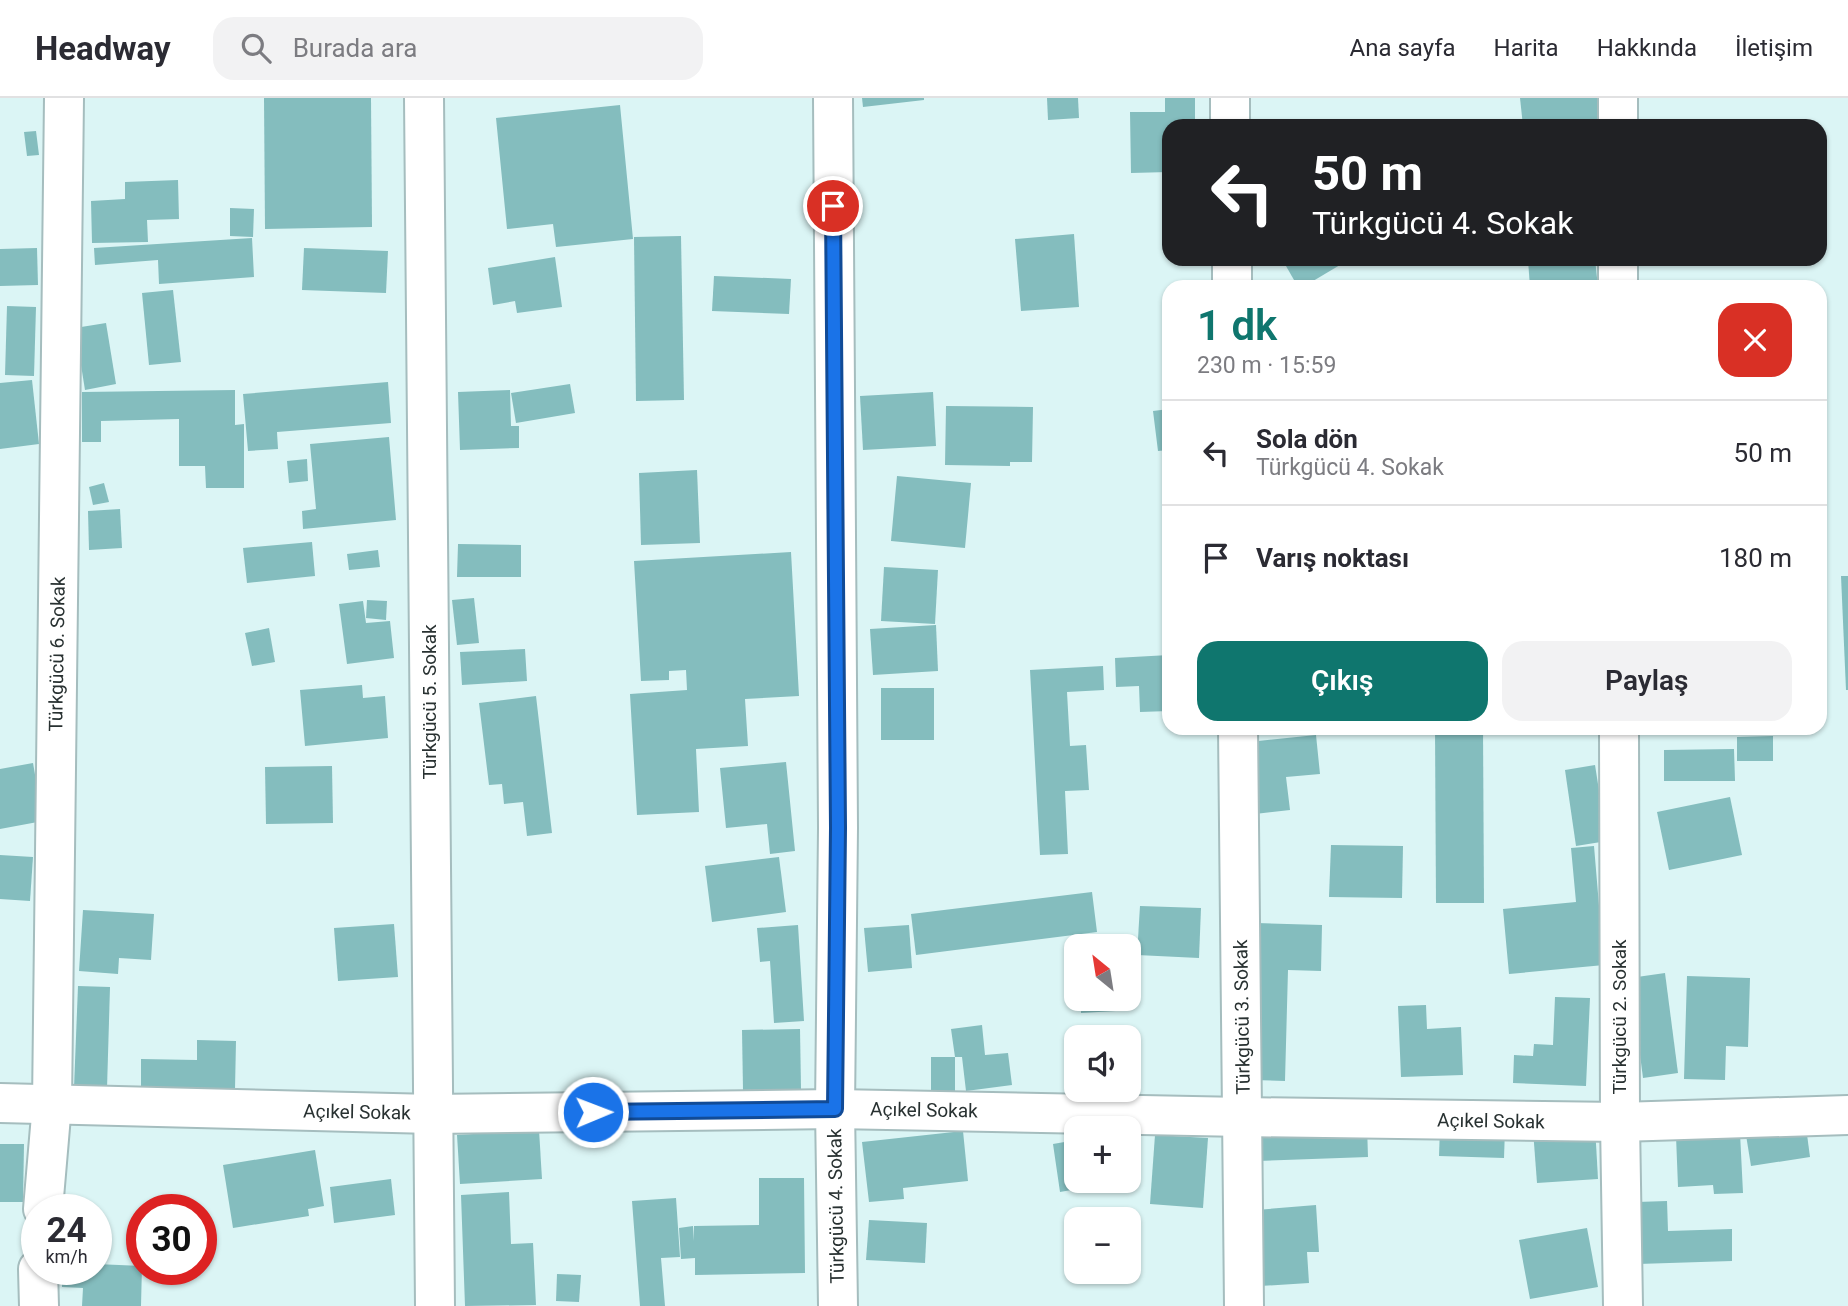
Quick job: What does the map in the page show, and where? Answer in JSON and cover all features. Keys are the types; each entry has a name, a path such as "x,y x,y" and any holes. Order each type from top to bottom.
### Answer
{"street":[{"name":"Türkgücü 6. Sokak","path":"44,1194 52,1104 64,98"},
{"name":"Türkgücü 5. Sokak","path":"424,98 435,1306"},
{"name":"Türkgücü 4. Sokak","path":"832,98 838,828 835,1109 838,1306"},
{"path":"1230,98 1230,119"},
{"path":"1618,98 1618,119"},
{"name":"Türkgücü 3. Sokak","path":"1238,735 1244,1306"},
{"name":"Türkgücü 2. Sokak","path":"1619,735 1623,1306"},
{"name":"Açıkel Sokak","path":"0,1103 432,1114 835,1109 1243,1118 1620,1122 1848,1115"},
{"path":"38,1285 39,1306"}],"building":[{"path":"264,98 371,98 372,227 265,229"},
{"path":"862,98 924,98 924,100 863,107"},
{"path":"1047,98 1078,98 1079,118 1048,120"},
{"path":"1165,98 1195,98 1195,119 1162,119 1162,172 1131,173 1130,112 1165,112"},
{"path":"1520,98 1601,98 1603,119 1522,119"},
{"path":"620,105 633,239 556,247 553,224 507,229 496,118"},
{"path":"36,131 39,155 27,156 24,132"},
{"path":"178,180 179,219 147,220 148,242 92,243 91,201 125,199 125,182"},
{"path":"230,208 254,209 253,237 230,236"},
{"path":"1074,234 1079,307 1021,311 1015,239"},
{"path":"681,236 684,400 636,401 634,237"},
{"path":"252,238 254,277 159,284 158,260 95,265 94,248"},
{"path":"37,248 38,285 0,286 0,249"},
{"path":"304,248 388,251 386,293 302,290"},
{"path":"555,257 562,307 517,313 515,301 493,305 488,268"},
{"path":"1286,266 1338,266 1315,280 1294,280"},
{"path":"1528,266 1596,266 1597,280 1529,280"},
{"path":"714,276 791,279 789,314 712,311"},
{"path":"173,290 181,362 149,365 142,293"},
{"path":"7,306 36,307 34,376 5,375"},
{"path":"106,323 116,384 85,390 75,328"},
{"path":"32,380 39,444 0,449 0,383"},
{"path":"388,382 391,423 277,432 278,449 248,451 243,394"},
{"path":"570,384 575,413 516,423 511,393"},
{"path":"235,390 235,425 244,424 244,488 206,488 205,466 179,466 179,419 101,421 101,442 82,442 82,392"},
{"path":"510,390 511,426 519,426 519,448 460,450 458,392"},
{"path":"933,392 936,446 863,450 860,396"},
{"path":"946,406 1033,407 1032,462 1010,462 1010,466 945,465"},
{"path":"1162,410 1162,451 1158,451 1153,411"},
{"path":"389,437 396,520 303,529 302,511 316,509 310,444"},
{"path":"307,459 308,481 289,483 287,461"},
{"path":"697,470 700,543 641,545 639,473"},
{"path":"897,476 971,483 965,548 891,541"},
{"path":"104,483 109,502 93,505 89,487"},
{"path":"120,509 122,548 89,550 88,511"},
{"path":"312,542 315,576 247,583 243,548"},
{"path":"458,544 521,545 521,577 457,577"},
{"path":"378,550 380,567 349,570 347,554"},
{"path":"791,552 799,696 745,699 748,746 696,749 699,812 637,815 630,694 687,690 686,670 669,671 669,680 641,681 634,561"},
{"path":"884,567 938,570 935,624 881,621"},
{"path":"1841,576 1848,576 1848,690 1846,690"},
{"path":"474,598 479,643 457,645 452,600"},
{"path":"367,600 387,601 386,620 366,618"},
{"path":"363,601 366,623 390,621 394,658 347,664 339,604"},
{"path":"936,625 938,671 873,675 870,629"},
{"path":"269,628 275,662 252,666 245,633"},
{"path":"525,649 527,681 462,685 460,652"},
{"path":"1162,655 1162,711 1140,712 1139,686 1116,687 1115,658"},
{"path":"1103,666 1104,690 1067,692 1070,746 1086,745 1089,790 1065,791 1068,854 1040,855 1030,670"},
{"path":"362,685 363,698 385,696 388,738 305,746 300,690"},
{"path":"881,688 934,688 934,740 881,740"},
{"path":"536,696 552,833 527,836 523,802 504,804 502,784 489,785 479,703"},
{"path":"1316,735 1320,774 1286,777 1290,810 1255,814 1249,742"},
{"path":"1435,735 1483,735 1484,903 1436,903"},
{"path":"1773,736 1773,761 1737,761 1737,737"},
{"path":"1734,749 1735,781 1664,781 1664,750"},
{"path":"786,762 795,851 770,854 767,824 726,828 720,768"},
{"path":"33,763 43,821 0,829 0,769"},
{"path":"1595,765 1607,841 1576,846 1565,770"},
{"path":"332,766 333,823 266,824 265,767"},
{"path":"1730,797 1742,855 1669,870 1657,812"},
{"path":"1331,845 1403,846 1402,898 1329,897"},
{"path":"1594,846 1604,965 1509,974 1503,909 1576,902 1571,848"},
{"path":"0,855 33,857 30,901 0,899"},
{"path":"779,857 786,912 712,922 705,866"},
{"path":"1092,892 1097,932 1064,934 1064,936 916,955 911,914"},
{"path":"1140,906 1201,908 1199,958 1141,955 1141,934 1138,934"},
{"path":"83,910 154,914 151,960 119,958 118,974 79,971"},
{"path":"1257,923 1322,925 1321,971 1288,970 1285,1081 1252,1080"},
{"path":"394,924 398,977 338,981 334,928"},
{"path":"798,925 804,1021 774,1023 770,961 760,962 757,928"},
{"path":"909,925 912,968 868,972 864,928"},
{"path":"1665,973 1678,1073 1643,1078 1630,978"},
{"path":"1687,976 1750,978 1748,1047 1726,1046 1725,1080 1684,1079"},
{"path":"78,986 110,987 107,1089 74,1088"},
{"path":"1555,997 1590,998 1586,1086 1513,1083 1514,1055 1533,1056 1534,1044 1553,1045"},
{"path":"1426,1005 1427,1029 1461,1027 1463,1075 1401,1077 1398,1006"},
{"path":"982,1025 985,1055 1008,1053 1012,1085 966,1091 962,1057 955,1057 951,1029"},
{"path":"800,1029 801,1089 743,1090 742,1030"},
{"path":"197,1040 236,1041 235,1089 141,1088 141,1059 197,1060"},
{"path":"931,1057 955,1057 955,1091 931,1091"},
{"path":"1367,1126 1368,1157 1258,1161 1257,1130"},
{"path":"1595,1126 1598,1179 1537,1183 1533,1130"},
{"path":"1440,1127 1505,1129 1504,1158 1439,1156"},
{"path":"1806,1127 1810,1157 1751,1166 1746,1135"},
{"path":"539,1130 542,1179 460,1184 457,1135"},
{"path":"963,1131 968,1181 903,1188 904,1199 869,1202 862,1142"},
{"path":"1740,1133 1743,1193 1714,1194 1713,1185 1678,1187 1676,1136"},
{"path":"1155,1135 1208,1138 1203,1208 1150,1204"},
{"path":"1064,1142 1064,1191 1060,1192 1053,1144"},
{"path":"0,1144 24,1144 21,1202 0,1202"},
{"path":"315,1150 324,1206 308,1209 309,1216 233,1228 223,1165"},
{"path":"759,1178 804,1178 805,1273 695,1275 695,1258 681,1259 679,1228 693,1226 694,1241 694,1226 759,1225"},
{"path":"391,1179 395,1215 334,1223 330,1187"},
{"path":"509,1192 511,1244 533,1243 536,1305 465,1306 461,1195"},
{"path":"676,1198 680,1257 661,1258 665,1306 640,1306 632,1201"},
{"path":"1667,1201 1668,1231 1732,1229 1732,1261 1638,1264 1637,1202"},
{"path":"1316,1205 1319,1252 1307,1252 1309,1283 1260,1286 1256,1210"},
{"path":"869,1220 927,1223 925,1263 866,1260"},
{"path":"1587,1228 1598,1287 1530,1299 1519,1240"},
{"path":"112,1265 126,1265 126,1285 142,1285 141,1306 82,1306 83,1288 62,1287 112,1285"},
{"path":"557,1274 581,1275 579,1302 556,1301"}],"route":[{"path":"593,1112 835,1109 838,828 833,206"}]}
